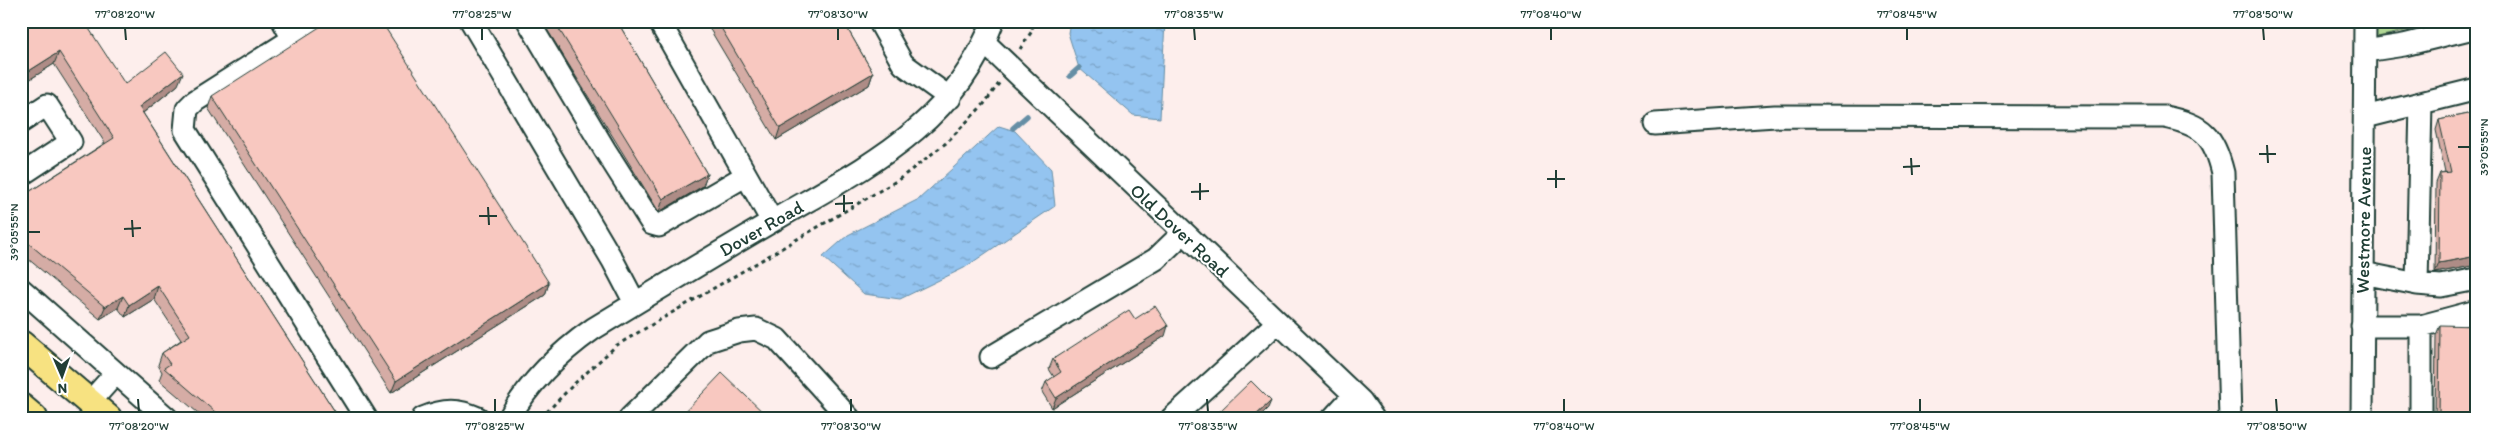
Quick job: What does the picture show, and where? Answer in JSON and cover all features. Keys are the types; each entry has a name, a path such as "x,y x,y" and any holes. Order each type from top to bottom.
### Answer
{"main road":[{"path":"21,344 99,410"},
{"path":"21,407 34,418"}],"street":[{"path":"321,21 288,30 195,101 187,109 185,130 366,418"},
{"path":"471,21 613,261 635,303"},
{"path":"528,21 604,150 652,224 659,226 745,176"},
{"path":"659,21 772,221"},
{"path":"878,21 903,64 950,98"},
{"name":"Dover Road","path":"510,418 528,389 565,349 635,303 891,151 932,118 950,98 985,43 993,21"},
{"name":"Westmore Avenue","path":"2362,418 2365,21"},
{"path":"2364,51 2404,45 2477,27"},
{"name":"Old Dover Road","path":"985,43 1182,233 1354,395 1373,418"},
{"path":"2365,117 2477,89"},
{"path":"2417,284 2421,103"},
{"path":"21,122 47,105 71,142 21,175"},
{"path":"1655,124 1775,116 2165,117 2190,122 2206,135 2217,149 2223,173 2230,418"},
{"path":"991,357 1156,259 1182,233"},
{"path":"2362,273 2417,284 2440,286 2477,279"},
{"path":"21,289 167,418"},
{"path":"2362,326 2421,326 2477,311"},
{"path":"1172,418 1278,322"},
{"path":"2421,326 2422,418"},
{"path":"630,418 708,341 739,331 756,329 777,339 849,418"},
{"path":"99,410 116,373"},
{"path":"1333,418 1354,395"},
{"path":"423,418 450,410 463,412 478,418"}],"green space":[{"path":"2373,21 2432,21 2432,25 2373,38"}],"water":[{"path":"1070,21 1165,21 1160,118 1133,115 1079,68 1068,33"},
{"path":"999,126 1015,131 1051,169 1055,206 964,268 900,299 864,294 823,257 848,235 919,199"}],"building":[{"path":"21,21 84,21 125,84 166,52 183,73 139,107 339,418 222,418 164,368 170,364 162,353 190,335 158,286 129,305 123,296 105,307 21,237 21,197 114,138 59,52 21,76"},
{"path":"329,21 381,21 549,283 396,381 212,96"},
{"path":"554,21 617,21 707,174 663,199"},
{"path":"717,21 843,21 873,73 780,128"},
{"path":"2477,112 2477,256 2439,263 2440,173 2451,172 2439,120"},
{"path":"1155,306 1168,326 1056,398 1046,382 1061,372 1053,359 1129,310 1135,319"},
{"path":"2440,325 2477,326 2477,418 2439,418"},
{"path":"722,373 769,418 679,418"},
{"path":"1251,381 1271,401 1253,418 1224,418 1219,412"}],"waterway":[{"path":"1070,76 1079,68"},
{"path":"1013,128 1027,116"}]}
